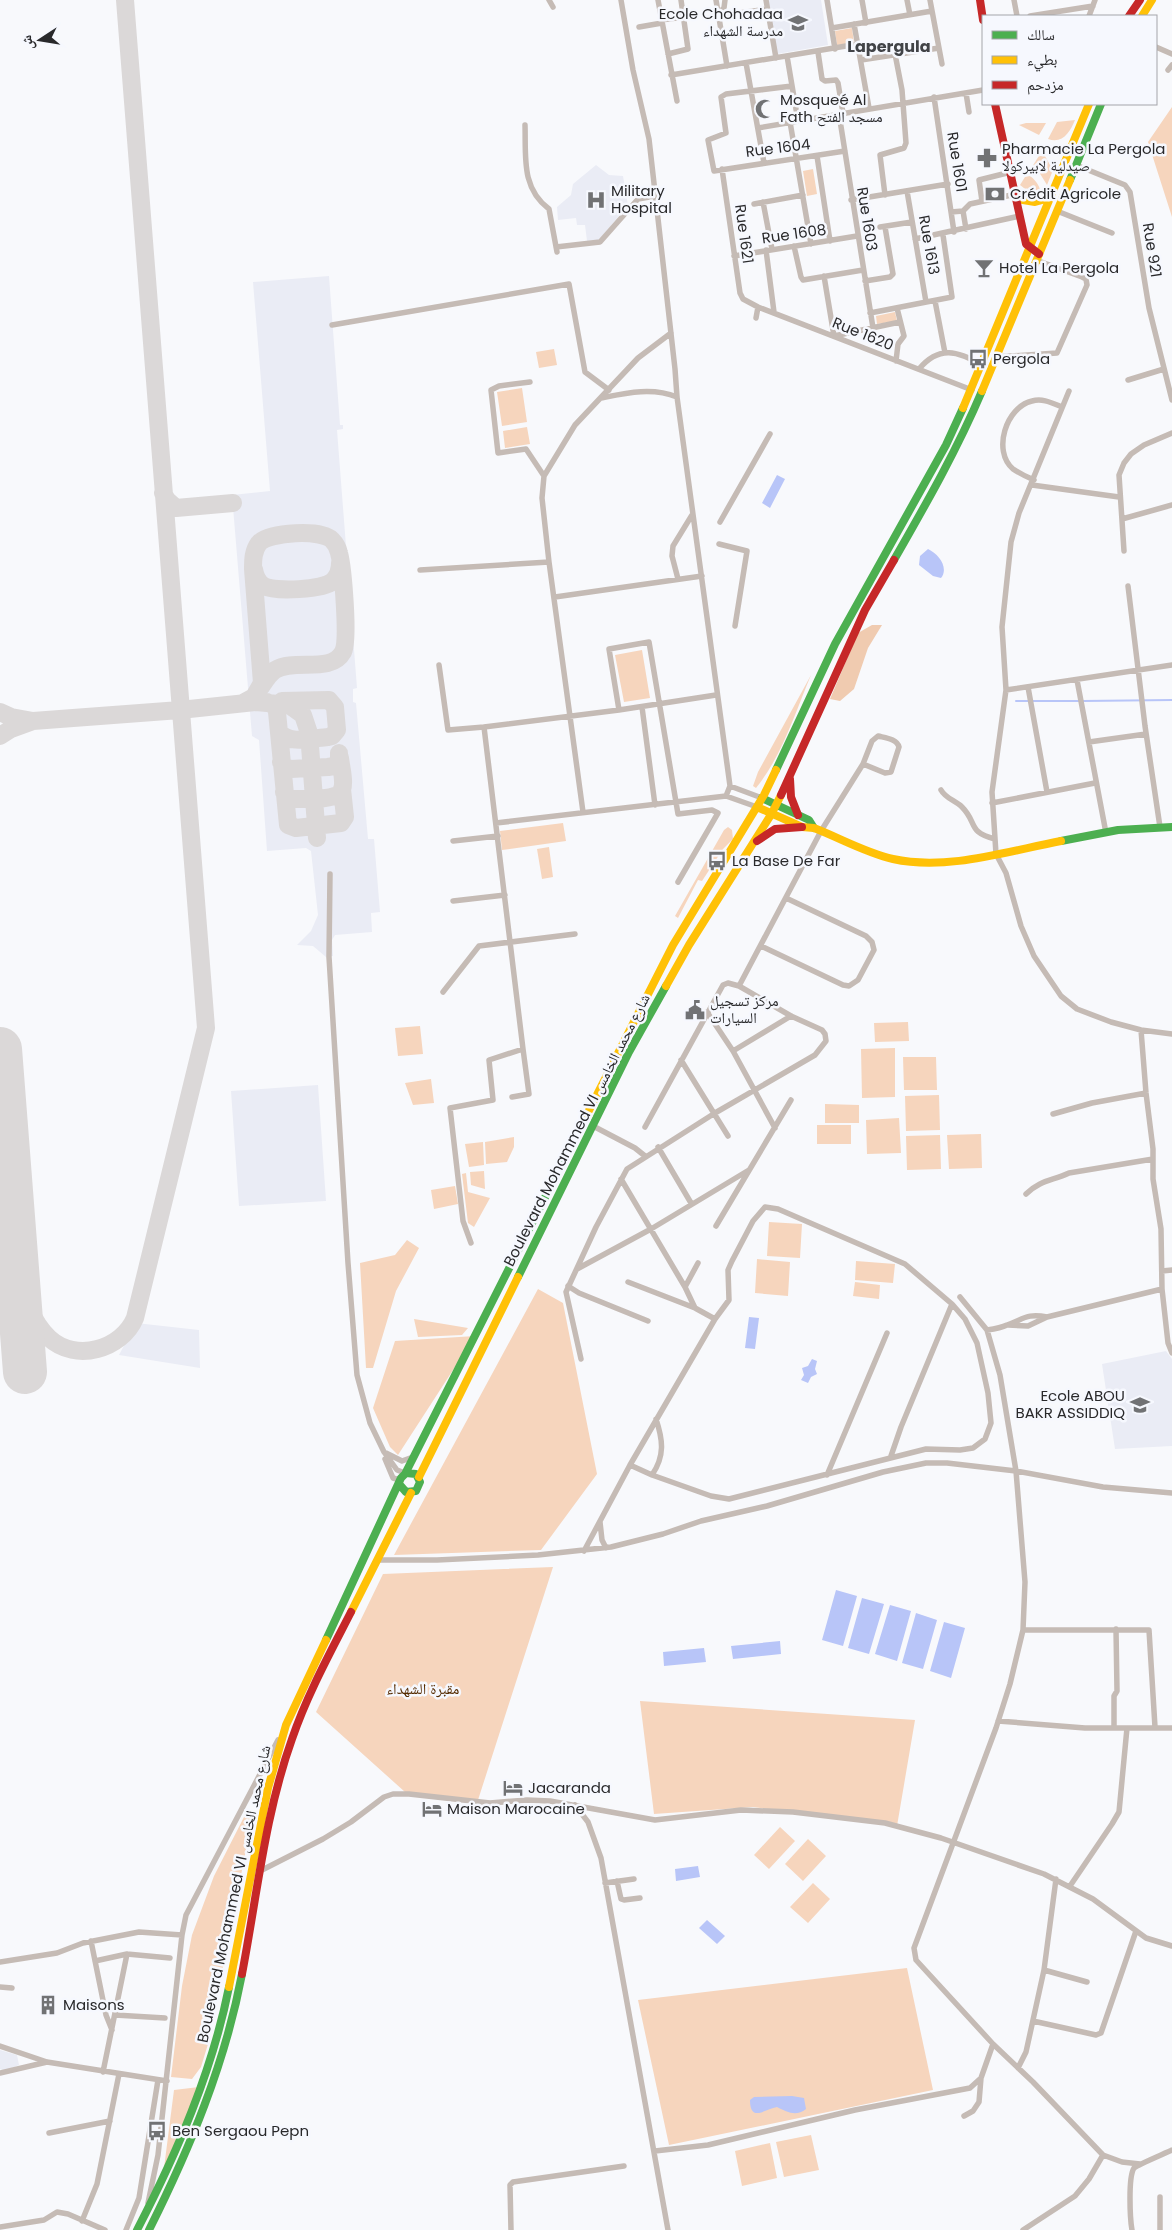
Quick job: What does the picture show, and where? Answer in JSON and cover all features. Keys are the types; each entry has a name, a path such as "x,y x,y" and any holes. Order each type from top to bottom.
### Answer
{"main road":[{"path":"980,0 982,15"},
{"path":"1130,15 1140,0"},
{"path":"1143,15 1152,0"},
{"path":"996,105 1020,216 1029,248 1038,257"},
{"name":"Boulevard Mohammed VI شارع محمد الخامس","path":"406,1473 673,945 762,798 787,750 835,644 959,418 1089,105"},
{"name":"Boulevard Mohammed VI شارع محمد الخامس","path":"419,1477 629,1052 689,945 772,813 865,610 940,479 968,424 1100,105"},
{"path":"1017,197 1028,202 1049,198"},
{"path":"959,418 968,424"},
{"path":"790,777 791,797 798,815"},
{"path":"762,798 812,822 817,829"},
{"path":"756,807 802,827"},
{"path":"753,844 775,829 802,827 817,829 875,853 911,861 946,862 1106,833 1172,826"},
{"path":"406,1473 416,1474 419,1477 419,1487 411,1493 406,1492 400,1482 406,1473"},
{"name":"Boulevard Mohammed VI شارع محمد الخامس","path":"137,2230 160,2187 202,2090 215,2046 224,2013 268,1788 286,1725 400,1482"},
{"name":"Boulevard Mohammed VI شارع محمد الخامس","path":"149,2230 170,2191 192,2141 224,2049 233,2016 287,1752 306,1704 411,1493"}],"street":[{"path":"549,0 553,7"},
{"path":"622,0 625,24 649,139 677,397 702,576 716,695 730,786 726,796"},
{"path":"658,0 677,100"},
{"path":"668,54 688,49 681,0"},
{"path":"716,0 727,66"},
{"path":"718,15 724,8 725,0"},
{"path":"766,0 776,58"},
{"path":"827,0 834,49"},
{"path":"862,0 866,23"},
{"path":"907,0 910,15"},
{"path":"930,0 942,64"},
{"path":"1014,0 1017,15"},
{"path":"1035,15 1094,3"},
{"path":"1089,15 1094,3"},
{"path":"718,15 767,9"},
{"path":"832,28 932,11"},
{"path":"639,27 684,17"},
{"path":"854,24 869,108"},
{"path":"671,75 858,44"},
{"path":"1157,47 1172,54"},
{"path":"861,60 939,48"},
{"name":"Rue 1603","path":"818,52 822,79 825,81 836,80 838,83 857,236 873,328"},
{"path":"885,194 880,155 906,146 903,102 896,54"},
{"path":"788,56 798,121"},
{"path":"746,63 764,163"},
{"path":"752,92 792,86"},
{"path":"758,128 982,90"},
{"name":"Rue 1604","path":"752,92 726,94 721,97 726,133 708,140 714,171 845,151"},
{"path":"966,93 969,112"},
{"name":"Rue 1601","path":"934,97 954,232"},
{"path":"790,122 811,244"},
{"path":"525,125 527,179 540,202 550,209 557,249 600,242 638,199 655,196"},
{"path":"816,156 830,241"},
{"name":"Rue 921","path":"1076,165 1125,185 1130,192 1149,308 1172,400"},
{"name":"Rue 1621","path":"722,169 740,293 746,301"},
{"path":"982,201 979,180 1011,172"},
{"path":"852,200 948,184"},
{"name":"Rue 1613","path":"907,191 926,302"},
{"path":"754,204 803,195"},
{"path":"951,212 963,210 970,204 982,201 1017,197"},
{"path":"763,202 774,312"},
{"path":"963,210 966,229"},
{"path":"1057,211 1112,233"},
{"path":"915,239 954,232 1020,216"},
{"path":"865,281 890,277 893,274 882,227 912,222"},
{"path":"870,313 951,298 943,234"},
{"name":"Rue 1608","path":"734,256 857,236"},
{"path":"794,246 802,279 863,270"},
{"path":"997,357 1056,353 1083,293 1086,279 1038,257"},
{"path":"824,276 834,336 900,322"},
{"path":"332,325 569,284 585,372 609,390"},
{"name":"Rue 1620","path":"746,301 972,390"},
{"path":"935,301 944,353"},
{"path":"756,318 758,307"},
{"path":"896,360 899,342 904,336 897,308"},
{"path":"583,812 542,498 544,476 576,425 638,358 671,333"},
{"path":"919,369 928,360 944,353 955,352 982,365"},
{"path":"1128,380 1164,368"},
{"path":"530,382 499,386 491,390 498,453 526,449 544,476"},
{"path":"1069,390 1033,483 1019,513 1011,542 1002,627 1006,690 994,772 992,803 996,854 1006,873 1021,926 1034,956 1061,996 1077,1009 1111,1022 1141,1030 1172,1034"},
{"path":"601,398 629,392 651,391 667,393 677,397"},
{"path":"1062,407 1046,400 1032,401 1020,406 1010,419 1003,435 1002,445 1006,459 1012,468 1033,483 1119,497"},
{"path":"1124,551 1119,475 1124,463 1144,445 1172,433"},
{"path":"720,522 770,434"},
{"path":"1122,519 1172,506"},
{"path":"678,579 672,556 673,546 692,515"},
{"path":"719,544 747,551 735,626"},
{"path":"420,570 550,562"},
{"path":"555,597 702,576"},
{"path":"1128,586 1146,734 1160,827"},
{"path":"619,710 609,649 648,642 674,803 678,814 712,810 718,813 678,882"},
{"path":"439,665 448,730 642,707 716,695"},
{"path":"1006,690 1172,665"},
{"path":"1077,680 1106,833"},
{"path":"1028,687 1048,792"},
{"path":"642,707 655,804"},
{"path":"484,727 529,1094 512,1097"},
{"path":"1089,742 1146,734"},
{"path":"739,986 786,898 817,829 863,764 874,738 881,737 896,741 898,744 899,747 891,772 885,773 863,764"},
{"path":"992,803 1095,783"},
{"path":"730,786 762,798"},
{"path":"941,790 944,795 962,807 974,829 982,836 995,839"},
{"path":"496,823 726,796 756,807"},
{"path":"453,841 498,836"},
{"path":"330,874 329,957 348,1263 357,1366 370,1423 384,1452 393,1478 400,1482"},
{"path":"453,901 505,895"},
{"path":"761,946 849,986 858,980 870,957 874,946 866,936 786,898"},
{"path":"443,992 479,946 575,934"},
{"path":"581,1359 566,1297 568,1286 620,1179 627,1169 715,1113 815,1055 826,1042 825,1034 822,1030 791,1016 739,986 728,983 723,985 645,1127"},
{"path":"707,1012 733,1051 775,1128"},
{"path":"733,1051 791,1016"},
{"path":"1141,1030 1154,1187 1161,1229 1162,1290 1168,1343 1172,1353"},
{"path":"471,1243 463,1221 450,1108 493,1100 489,1060 524,1049"},
{"path":"682,1060 728,1136"},
{"path":"1053,1114 1092,1103 1146,1093"},
{"path":"716,1226 791,1100"},
{"path":"593,1126 635,1148 645,1156"},
{"path":"658,1148 691,1204"},
{"path":"1026,1194 1043,1181 1058,1178 1069,1173 1153,1158"},
{"path":"577,1269 651,1229 749,1170"},
{"path":"620,1179 685,1287 695,1308"},
{"path":"584,1551 630,1465 656,1419 715,1319 729,1300 728,1270 760,1211 771,1207 905,1264 952,1304 965,1319 977,1343 988,1393 991,1423 985,1439 973,1448 960,1450 926,1449 891,1456 827,1475 730,1499 711,1496 630,1465"},
{"path":"685,1287 698,1262"},
{"path":"1162,1272 1172,1270"},
{"path":"628,1282 695,1308 715,1319"},
{"path":"568,1286 648,1321"},
{"path":"987,1330 1008,1325 1024,1317 1037,1315 1047,1317 1162,1290"},
{"path":"960,1297 987,1330 1000,1375 1016,1471 1025,1582 1023,1630 1010,1684 998,1721 954,1844 916,1942 914,1954 916,1960 993,2044 1103,2155 1122,2162 1140,2164"},
{"path":"891,1456 901,1427 952,1304"},
{"path":"827,1475 887,1333"},
{"path":"652,1475 662,1457 662,1439 656,1419"},
{"path":"384,1452 402,1461 413,1457"},
{"path":"384,1452 397,1470 406,1473"},
{"path":"377,1560 437,1560 606,1548 663,1534 701,1521 767,1506 907,1466 946,1463 1016,1471 1102,1487 1172,1492"},
{"path":"600,1522 602,1540 606,1548"},
{"path":"1114,1728 1114,1696 1117,1691 1116,1629"},
{"path":"1023,1630 1146,1629 1150,1633 1155,1727"},
{"path":"998,1721 1084,1728 1172,1728"},
{"path":"145,2215 158,2155 182,1935 186,1915 286,1725"},
{"path":"1070,1886 1119,1812 1128,1728"},
{"path":"262,1870 323,1839 384,1797 394,1794 490,1803 528,1800 575,1805 655,1820 755,1810 831,1815 885,1823 954,1844 1056,1879 1115,1914 1146,1938 1172,1946"},
{"path":"575,1805 588,1822 601,1858 668,2230"},
{"path":"605,1883 634,1879"},
{"path":"1018,2068 1026,2052 1044,1970 1056,1879"},
{"path":"617,1881 621,1899 640,1898"},
{"path":"1033,2021 1096,2034 1101,2032 1136,1931"},
{"path":"0,1962 57,1953 91,1941 139,1932 182,1935"},
{"path":"91,1941 106,2015 112,2030"},
{"path":"95,1961 128,1954 170,1958"},
{"path":"104,2072 128,1954"},
{"path":"1044,1970 1087,1982"},
{"path":"0,1987 12,1988"},
{"path":"115,2015 165,2018"},
{"path":"964,2116 973,2111 979,2102 981,2078 993,2044"},
{"path":"0,2046 47,2062 167,2081"},
{"path":"0,2073 47,2062"},
{"path":"82,2221 98,2184 119,2074"},
{"path":"655,2151 708,2145 855,2110 970,2088 981,2078"},
{"path":"126,2230 139,2198 158,2080"},
{"path":"49,2133 110,2121"},
{"path":"1132,2230 1131,2174 1134,2167 1172,2150"},
{"path":"1023,2230 1075,2196 1089,2179 1103,2155"},
{"path":"511,2230 510,2185 513,2182 624,2166"},
{"path":"1160,2198 1160,2230"},
{"path":"0,2227 44,2220 58,2212 105,2230"}],"shaded area":[{"name":"Ecole Chohadaa مدرسة الشهداء","path":"768,0 821,0 828,45 777,54"},
{"name":"Military Hospital","path":"596,165 609,175 623,176 628,205 599,240 587,241 585,225 577,225 576,218 558,220 557,207 571,195 573,184"},
{"path":"329,276 340,425 343,425 343,429 337,430 357,688 353,689 353,702 356,703 368,839 374,839 380,912 371,913 372,932 335,935 332,940 333,956 326,957 313,946 297,945 311,931 318,915 311,851 306,848 267,851 259,740 252,736 232,495 270,491 253,282"},
{"path":"872,625 882,625 868,648 854,689 840,701 830,699 858,633"},
{"path":"318,1085 326,1201 239,1206 231,1091"},
{"path":"136,1323 199,1330 200,1368 119,1355"},
{"name":"Ecole ABOU BAKR ASSIDDIQ","path":"1166,1351 1172,1359 1172,1446 1115,1449 1102,1364"},
{"path":"0,2050 17,2055 19,2065 5,2071 0,2069"}],"green space":[{"path":"852,28 854,43 837,45 835,31"},
{"path":"1172,107 1172,217 1148,142"},
{"path":"1075,120 1065,136 1058,140 1048,139 1057,122"},
{"path":"1046,123 1039,135 1019,125"},
{"path":"1042,151 1053,170 1047,185 1039,172 1032,167"},
{"path":"813,169 817,194 807,196 803,171"},
{"path":"1030,176 1040,189 1041,205 1038,199 1020,185 1025,177"},
{"path":"895,312 897,321 877,324 876,316"},
{"path":"554,349 557,365 539,368 536,352"},
{"path":"522,388 527,422 502,426 497,392"},
{"path":"527,427 530,444 505,448 503,431"},
{"path":"642,650 650,698 624,702 615,655"},
{"path":"811,675 781,748 756,788 753,786 758,772"},
{"path":"563,823 566,841 502,850 500,831"},
{"path":"728,827 732,830 733,839 723,849 702,881 698,880 678,918 675,916 724,830"},
{"path":"549,847 553,877 542,879 537,849"},
{"path":"908,1022 909,1041 875,1042 874,1023"},
{"path":"420,1026 423,1054 398,1056 395,1028"},
{"path":"895,1048 895,1097 862,1098 861,1049"},
{"path":"903,1057 936,1057 937,1090 904,1090"},
{"path":"431,1079 434,1103 413,1105 405,1083"},
{"path":"939,1095 940,1130 906,1131 905,1096"},
{"path":"825,1104 859,1105 859,1123 825,1123"},
{"path":"899,1118 901,1153 867,1154 866,1120"},
{"path":"817,1125 851,1125 851,1144 817,1144"},
{"path":"981,1134 982,1168 949,1169 947,1135"},
{"path":"940,1135 941,1169 907,1170 906,1136"},
{"path":"514,1137 514,1147 507,1162 486,1164 485,1142"},
{"path":"483,1142 484,1165 469,1167 465,1144"},
{"path":"484,1171 485,1189 471,1185 470,1172"},
{"path":"466,1173 468,1192 490,1198 474,1227 468,1223 462,1174"},
{"path":"455,1186 458,1204 434,1209 431,1190"},
{"path":"769,1222 802,1224 800,1258 767,1256"},
{"path":"407,1240 419,1248 396,1291 373,1368 366,1368 360,1263 395,1255"},
{"path":"757,1259 790,1262 788,1296 755,1293"},
{"path":"856,1261 895,1264 893,1283 855,1280"},
{"path":"855,1282 880,1285 879,1299 853,1296"},
{"path":"538,1289 563,1303 597,1474 541,1550 394,1555"},
{"path":"414,1319 468,1328 462,1335 418,1337"},
{"path":"475,1336 398,1455 390,1447 373,1408 395,1341"},
{"name":"مقبرة الشهداء","path":"553,1567 478,1800 405,1792 316,1712 383,1574"},
{"path":"640,1701 915,1720 897,1826 753,1807 654,1814"},
{"path":"245,1815 252,1819 208,2044 201,2067 192,2079 171,2077 182,1986 192,1935 214,1876"},
{"path":"780,1827 795,1841 769,1869 754,1855"},
{"path":"808,1839 826,1856 803,1881 785,1864"},
{"path":"813,1883 830,1899 808,1923 790,1907"},
{"path":"907,1968 933,2090 669,2145 638,2000"},
{"path":"199,2087 164,2168 174,2090"},
{"path":"811,2135 819,2170 784,2177 776,2142"},
{"path":"770,2143 777,2178 742,2186 735,2151"}],"water":[{"path":"777,475 785,479 770,508 762,503"},
{"path":"928,549 936,554 942,562 944,570 941,578 933,576 919,565 920,556"},
{"path":"749,1317 759,1318 755,1349 745,1348"},
{"path":"812,1359 817,1361 815,1369 817,1374 811,1377 808,1383 801,1380 804,1375 802,1368 808,1366"},
{"path":"836,1590 857,1596 843,1646 822,1640"},
{"path":"862,1598 884,1604 869,1654 848,1648"},
{"path":"890,1605 911,1611 897,1661 875,1654"},
{"path":"916,1613 937,1620 923,1669 902,1663"},
{"path":"944,1622 965,1628 951,1678 930,1671"},
{"path":"780,1641 781,1654 733,1659 731,1646"},
{"path":"704,1648 706,1662 664,1666 663,1652"},
{"path":"698,1866 700,1877 676,1881 675,1869"},
{"path":"707,1920 725,1936 717,1944 699,1928"},
{"path":"792,2096 804,2098 806,2109 795,2113 777,2107 755,2113 751,2107 750,2100 754,2097"}],"waterway":[{"path":"1083,701 1172,700"},
{"path":"1016,701 1079,701"}],"taxiway":[{"path":"18,1276 33,1317 43,1332 60,1346 72,1350 85,1351 97,1349 109,1345 129,1329 135,1318 206,1028 125,0"},
{"path":"163,493 167,500 176,508 233,503"},
{"path":"243,703 254,697 262,683 253,569 257,546 265,539 284,534 307,533 326,537 332,540 336,546 341,561 345,619 345,645 343,652 337,659 330,662 292,665 275,670 261,687"},
{"path":"254,569 257,579 264,586 278,589 299,589 320,586 333,581 340,568 340,563"},
{"path":"279,732 283,736 302,740 332,736 337,730 335,707 329,700 282,701"},
{"path":"33,721 180,710 256,702 289,705 303,715 309,733 317,838"},
{"path":"267,702 276,707 277,712 288,825 296,828 341,823 345,817 342,789"},
{"path":"0,712 11,717 33,721 11,729 0,736"},
{"path":"281,762 285,768 291,769 328,767 339,763 339,753"},
{"path":"284,792 288,798 293,799 320,799 339,794 343,783 340,758"}],"runway":[{"path":"0,1049 25,1372"}],"traffic: fast":[{"path":"1070,180 1101,105"},
{"path":"894,560 952,456 982,391"},
{"path":"776,770 835,644 946,445 963,408"},
{"path":"762,798 809,820 814,828"},
{"path":"1061,841 1118,830 1172,827"},
{"path":"518,1277 629,1052 666,986"},
{"path":"406,1472 574,1140"},
{"path":"326,1640 401,1478 406,1473 416,1474 420,1482 416,1491 406,1492 399,1484"},
{"path":"149,2230 192,2137 216,2073 235,2007 242,1974"},
{"path":"137,2230 166,2172 192,2112 213,2050 229,1987"}],"traffic: slow":[{"path":"1143,15 1152,0"},
{"path":"963,408 1089,105"},
{"path":"982,391 1070,180"},
{"path":"1017,199 1035,202 1049,198"},
{"path":"574,1140 673,945 764,795 776,770"},
{"path":"666,986 689,945 772,813 781,795"},
{"path":"757,807 802,827 814,828 873,853 893,859 914,862 956,861 1061,841"},
{"path":"419,1477 518,1277"},
{"path":"351,1612 411,1493"},
{"path":"229,1987 268,1788 286,1725 326,1640"}],"traffic: jam":[{"path":"980,0 982,15"},
{"path":"1130,15 1140,0"},
{"path":"995,105 1026,244 1039,254"},
{"path":"781,795 865,610 894,560"},
{"path":"790,779 791,797 798,815"},
{"path":"757,841 775,829 802,827"},
{"path":"242,1974 262,1855 283,1767 292,1739 319,1674 351,1612"}],"place":[{"name":"Ecole Chohadaa مدرسة الشهداء","path":"798,23"},
{"name":"Mosqueé Al Fath مسجد الفتح","path":"765,109"},
{"name":"Pharmacie La Pergola صيدلية لابيركولا","path":"987,158"},
{"name":"Crédit Agricole","path":"995,194"},
{"name":"Military Hospital","path":"596,200"},
{"name":"Hotel La Pergola","path":"984,268"},
{"name":"Pergola","path":"978,359"},
{"name":"La Base De Far","path":"717,861"},
{"name":"مركز تسجيل السيارات","path":"695,1010"},
{"name":"Ecole ABOU BAKR ASSIDDIQ","path":"1140,1405"},
{"name":"Jacaranda","path":"513,1788"},
{"name":"Maison Marocaine","path":"432,1809"},
{"name":"Maisons","path":"48,2005"},
{"name":"Ben Sergaou Pepn","path":"157,2131"}],"district":[{"name":"Lapergula","path":"889,46"}]}
